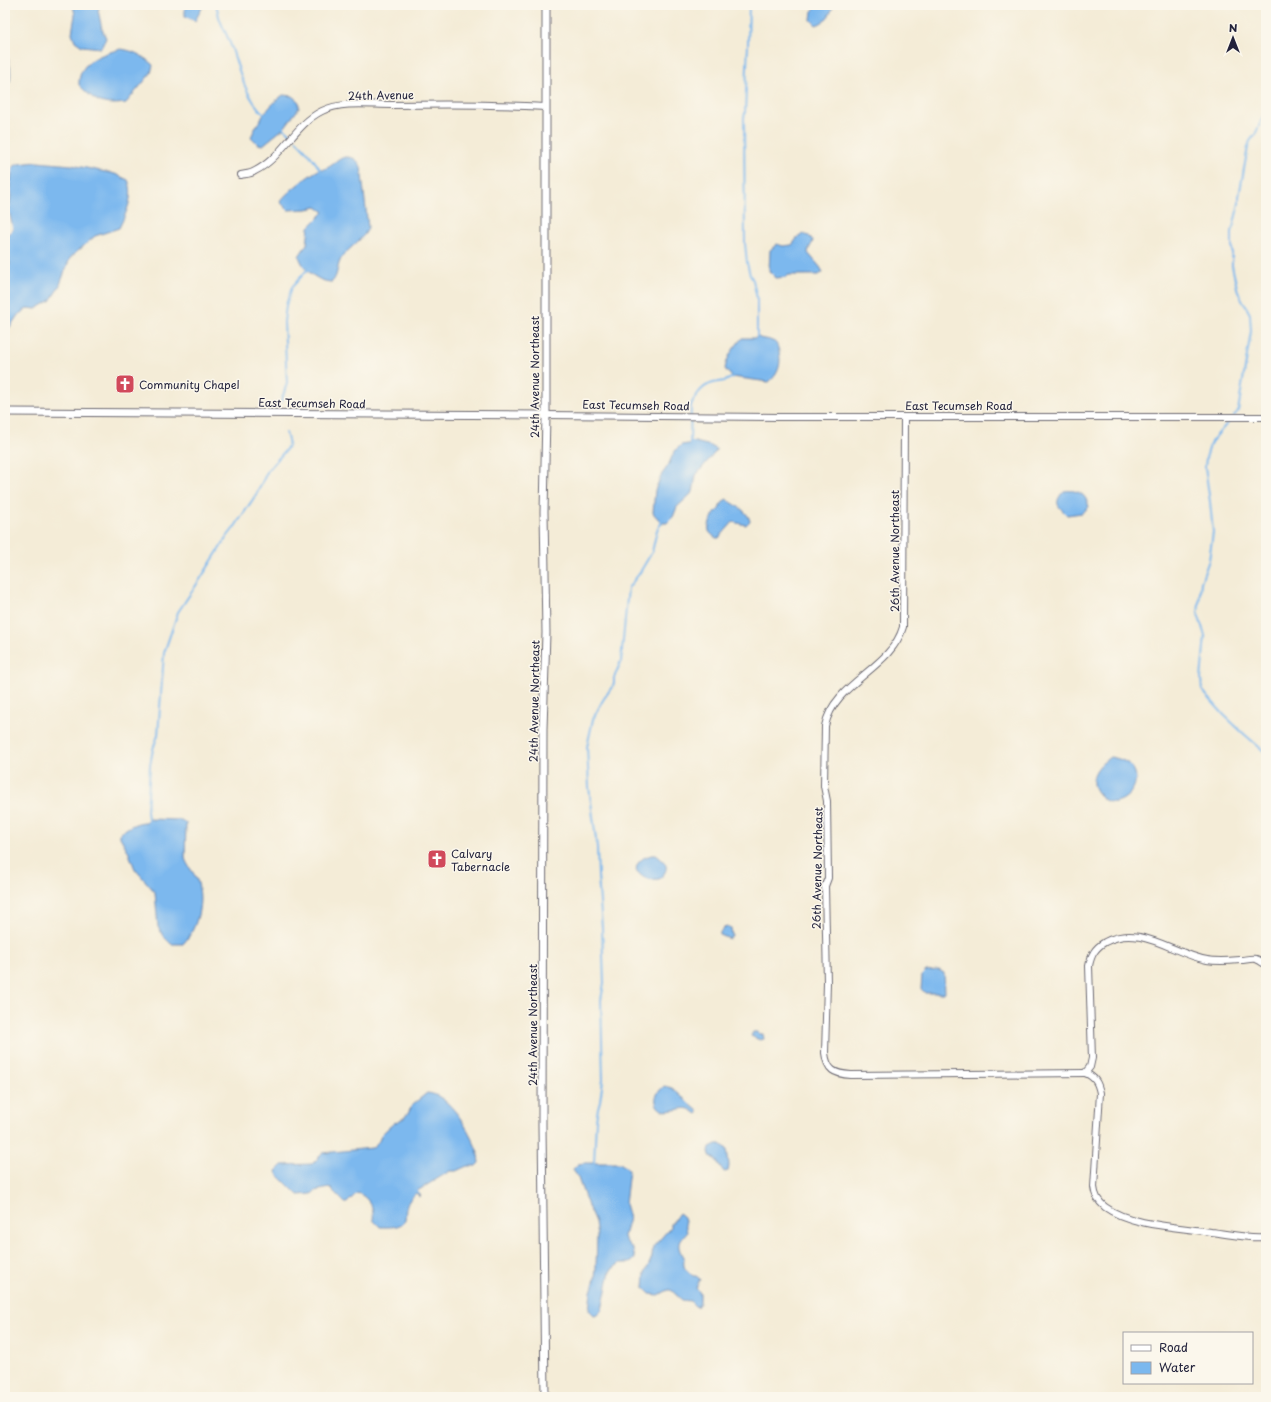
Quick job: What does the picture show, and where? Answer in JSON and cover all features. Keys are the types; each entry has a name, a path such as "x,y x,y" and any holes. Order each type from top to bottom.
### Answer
{"street":[{"name":"24th Avenue Northeast","path":"545,1397 542,1125 543,729 546,633 544,512 546,416 546,5"},
{"name":"24th Avenue","path":"240,175 251,173 261,168 302,126 317,114 337,106 418,104 546,107"},
{"name":"East Tecumseh Road","path":"5,412 678,417 1266,417"},
{"name":"26th Avenue Northeast","path":"904,416 903,627 891,650 833,705 827,717 825,726 824,786 827,801 828,878 825,886 827,983 824,1053 828,1065 836,1073 851,1075 1085,1073"},
{"path":"1266,965 1256,959 1224,962 1206,960 1146,938 1134,936 1116,938 1098,947 1090,960 1089,966 1092,1058 1090,1067 1085,1073 1095,1078 1100,1093 1094,1187 1097,1200 1106,1208 1136,1220 1166,1226 1244,1236 1266,1237"}],"water":[{"path":"73,5 101,5 98,10 102,29 106,38 101,48 82,46 75,41 72,33 75,15"},
{"path":"185,5 203,5 195,21 185,16"},
{"path":"818,5 833,6 827,18 816,25 811,20 812,11"},
{"path":"121,49 135,53 153,65 151,73 126,103 110,104 100,102 79,85 82,70 87,64 99,56"},
{"path":"5,51 11,73 10,81 7,85 5,84"},
{"path":"283,95 292,96 299,102 299,108 284,128 263,145 258,144 251,137 254,131 269,108"},
{"path":"345,157 355,159 361,167 368,227 365,234 339,262 336,276 332,282 322,280 312,274 304,266 299,256 307,244 309,227 324,212 317,207 288,210 280,202 292,189 312,174 321,169 327,168 339,159"},
{"path":"37,162 72,165 115,174 128,180 131,192 129,204 119,228 95,236 70,258 59,287 50,301 36,309 28,308 18,315 5,334 5,270 10,264 6,247 7,235 13,229 9,211 11,194 10,186 13,167 18,164"},
{"path":"802,234 809,236 813,240 808,253 823,272 819,275 789,275 786,277 776,278 769,271 770,250 777,244 783,246 792,245"},
{"path":"758,337 770,340 777,345 780,362 776,375 769,382 732,377 725,369 731,352 742,338"},
{"path":"691,441 711,446 717,450 696,475 693,492 677,507 673,517 667,523 662,523 653,513 655,490 674,452 681,445 688,444"},
{"path":"1064,491 1081,493 1088,502 1089,507 1082,513 1067,515 1058,504 1058,501"},
{"path":"726,499 744,511 749,517 750,521 746,525 733,522 719,538 716,538 711,534 709,525 714,515"},
{"path":"1110,757 1125,762 1134,770 1136,779 1133,788 1127,796 1119,801 1110,802 1101,797 1096,791 1093,784 1093,779 1100,765"},
{"path":"148,819 181,820 186,823 185,858 197,880 200,905 196,922 188,938 183,944 171,944 163,936 158,927 155,892 135,869 128,851 120,837 120,834 128,828 135,824 146,822"},
{"path":"652,855 658,856 664,862 666,867 664,874 659,879 646,878 636,870 641,860"},
{"path":"726,926 731,928 732,936 730,939 720,935 720,932"},
{"path":"939,970 944,973 945,992 925,993 921,989 922,975 926,971"},
{"path":"753,1032 763,1034 764,1039 760,1040 751,1036"},
{"path":"664,1086 672,1088 699,1112 697,1114 690,1109 685,1108 667,1111 660,1108 657,1105 656,1097"},
{"path":"427,1093 444,1100 458,1115 474,1142 478,1152 479,1163 476,1166 467,1166 456,1171 450,1171 417,1191 421,1196 420,1197 416,1193 410,1200 406,1208 405,1221 400,1225 394,1227 380,1227 373,1220 373,1212 370,1204 364,1197 357,1193 347,1203 345,1203 330,1188 315,1191 312,1194 298,1195 277,1174 276,1171 282,1165 312,1164 323,1153 372,1148 379,1141 381,1135 385,1131 394,1123 404,1118 412,1105"},
{"path":"716,1144 721,1144 727,1149 729,1166 728,1171 724,1172 716,1160 710,1156 710,1147"},
{"path":"620,1163 629,1170 625,1204 629,1218 624,1236 625,1240 633,1250 635,1259 630,1263 620,1263 610,1271 602,1310 598,1314 594,1315 589,1310 596,1267 597,1236 595,1222 573,1169 578,1164"},
{"path":"679,1213 684,1217 687,1232 679,1243 679,1249 684,1259 684,1266 693,1276 700,1279 696,1288 700,1293 700,1304 696,1307 690,1301 682,1300 671,1290 659,1295 650,1294 644,1288 645,1274 652,1257 653,1247 671,1227 671,1224"}],"waterway":[{"path":"216,5 220,20 247,91 252,100 265,115"},
{"path":"749,5 744,117 745,244 747,263 753,280 757,299 757,337"},
{"path":"1234,416 1238,411 1251,331 1250,314 1238,292 1232,266 1232,232 1239,203 1248,147 1266,110"},
{"path":"281,126 290,134"},
{"path":"296,140 316,162 321,171"},
{"path":"281,402 287,383 284,322 286,305 292,287 307,270 309,270"},
{"path":"690,442 691,405 696,396 705,386 728,380 734,375"},
{"path":"1231,419 1211,442 1205,467 1213,532 1209,560 1201,582 1198,614 1205,636 1201,679 1202,690 1224,715 1266,753"},
{"path":"148,819 147,811 150,765 153,749 158,735 164,653 178,612 257,493 268,470 285,451 289,444 286,433"},
{"path":"594,1163 596,1120 603,1080 601,1000 604,983 597,847 589,787 587,747 593,719 603,700 614,684 614,678 621,661 628,588 639,574 652,552 657,530 662,522"}],"place":[{"name":"Community Chapel","path":"125,384"},
{"name":"Calvary Tabernacle","path":"437,859"}]}
